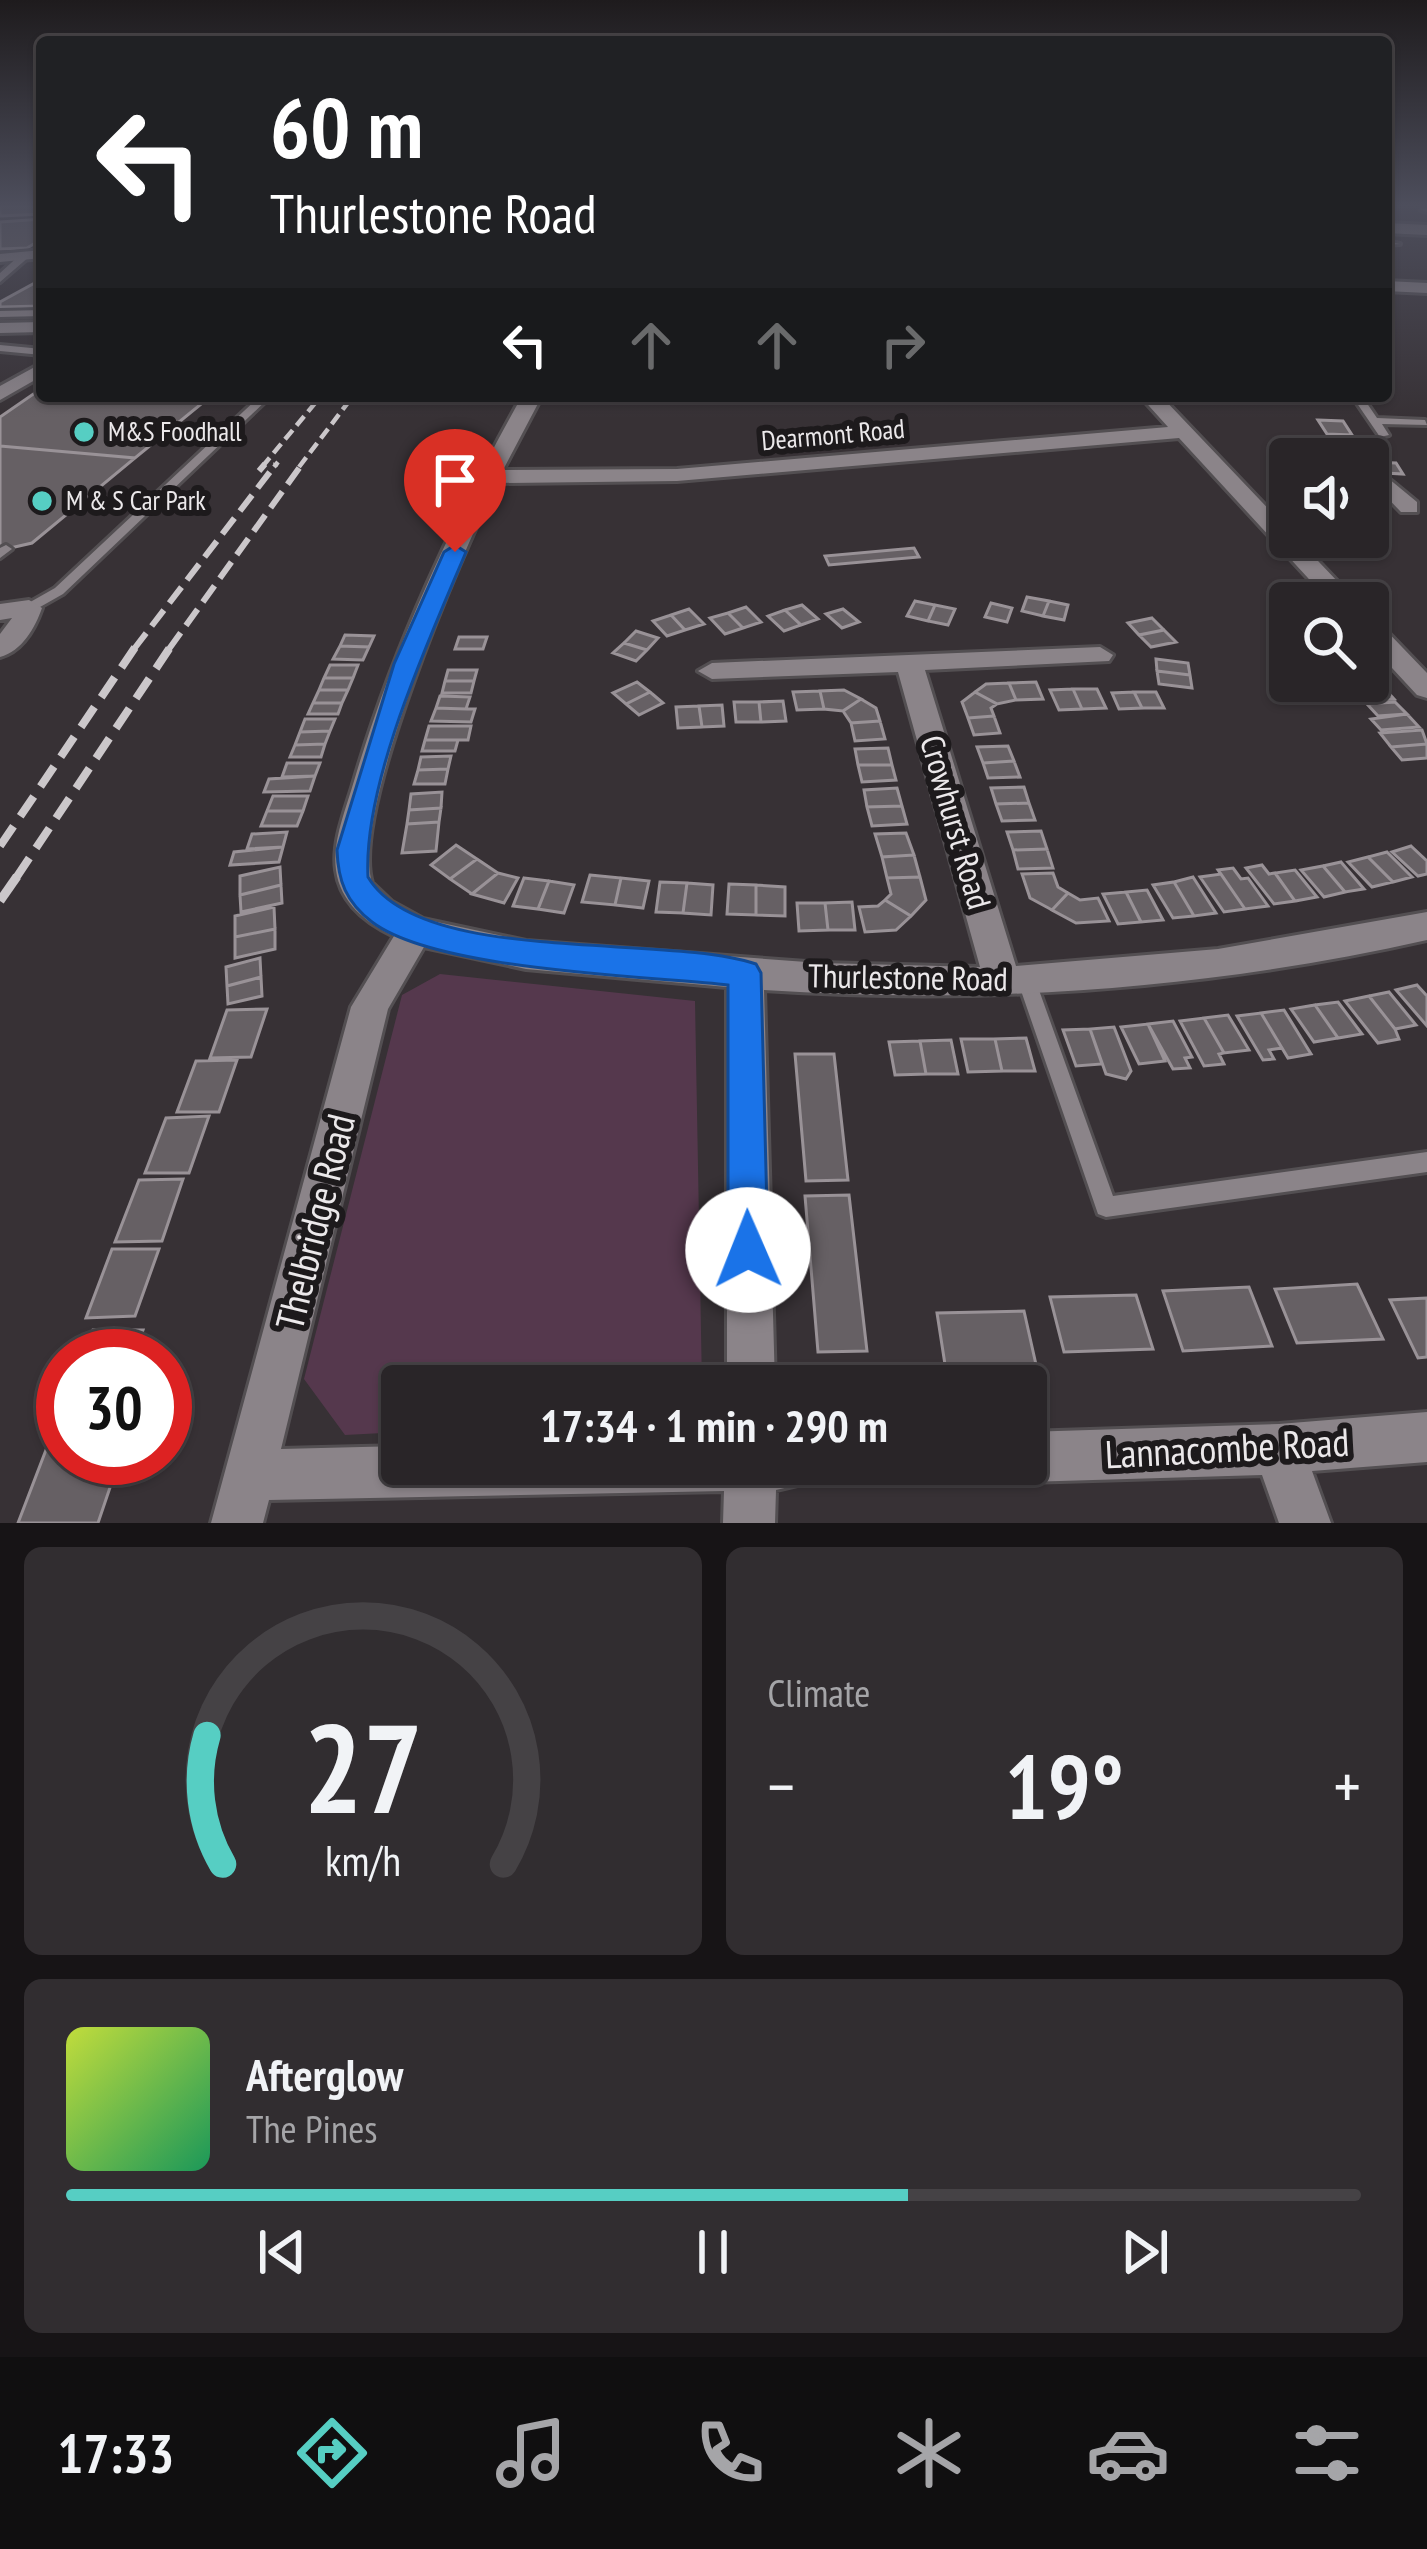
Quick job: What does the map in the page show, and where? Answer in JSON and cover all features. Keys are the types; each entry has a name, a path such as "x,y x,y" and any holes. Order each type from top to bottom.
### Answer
{"street":[{"path":"1392,286 1427,288"},
{"path":"0,314 36,313"},
{"path":"0,328 36,327"},
{"path":"0,394 36,372"},
{"name":"Thurlestone Road","path":"529,402 487,476 406,664 352,850 353,878 386,916 459,944 533,954 745,973 1014,980 1195,967 1343,946 1427,926"},
{"path":"1156,402 1325,582"},
{"name":"Dearmont Road","path":"487,476 677,475 1183,432"},
{"path":"0,613 29,608 22,628 0,649"},
{"path":"1389,649 1427,689"},
{"path":"712,671 1100,655"},
{"name":"Crowhurst Road","path":"909,663 1014,980"},
{"name":"Thelbridge Road","path":"243,1499 370,1007 416,931"},
{"path":"745,973 751,1365"},
{"name":"Lannacombe Road","path":"1047,1456 1279,1449 1427,1437"},
{"path":"1279,1449 1305,1523"},
{"path":"243,1499 381,1483"},
{"path":"749,1523 750,1485"}],"lane":[{"path":"0,348 36,351"},
{"path":"29,608 59,591 260,402"},
{"path":"1362,402 1384,434"},
{"path":"1376,421 1425,423"},
{"path":"1014,980 1106,1207 1427,1162"}],"shaded area":[{"path":"440,974 695,1001 702,1365 381,1365 381,1433 345,1435 304,1379 402,995"}],"building":[{"path":"36,282 36,306 0,307 0,302"},
{"name":"M&S Foodhall","path":"36,392 36,402 204,402 135,458 0,446 0,417"},
{"path":"1318,420 1343,421 1352,435 1327,434"},
{"name":"M & S Car Park","path":"0,446 135,458 32,543 0,549"},
{"path":"1389,463 1396,463 1403,474 1389,473"},
{"path":"914,548 919,557 829,565 825,556"},
{"path":"1027,597 1049,601 1043,616 1022,611"},
{"path":"915,601 935,605 928,621 907,616"},
{"path":"1049,601 1068,605 1064,620 1043,616"},
{"path":"991,603 1012,608 1007,622 985,617"},
{"path":"802,605 818,619 801,625 785,610"},
{"path":"935,605 955,609 948,625 928,621"},
{"path":"746,607 761,622 743,628 728,613"},
{"path":"689,609 704,624 685,630 671,615"},
{"path":"843,609 859,622 842,628 826,614"},
{"path":"785,610 801,625 784,631 768,616"},
{"path":"728,613 743,628 725,634 710,618"},
{"path":"671,615 685,630 667,636 653,621"},
{"path":"1152,618 1164,630 1139,635 1128,623"},
{"path":"1164,630 1176,642 1151,647 1139,635"},
{"path":"636,631 658,638 647,650 624,643"},
{"path":"345,635 374,636 369,647 340,646"},
{"path":"459,637 487,637 483,649 455,649"},
{"path":"624,643 647,650 636,661 613,653"},
{"path":"340,646 369,647 363,660 333,659"},
{"path":"1156,659 1188,663 1190,675 1157,671"},
{"path":"330,665 358,665 353,678 324,678"},
{"path":"448,670 477,670 474,681 445,681"},
{"path":"1157,671 1190,675 1192,688 1159,684"},
{"path":"324,678 353,678 348,690 319,690"},
{"path":"445,681 474,681 471,693 442,693"},
{"path":"637,682 650,692 626,704 613,693"},
{"path":"1036,682 1043,699 1016,700 1009,683"},
{"path":"1009,683 1016,700 997,704 975,692 986,684"},
{"path":"1073,689 1082,709 1059,710 1050,690"},
{"path":"1073,689 1097,689 1106,708 1082,709"},
{"path":"319,690 348,690 342,703 313,703"},
{"path":"844,690 861,699 843,711 824,709 820,691"},
{"path":"820,691 824,709 797,710 793,692"},
{"path":"650,692 663,703 639,715 626,704"},
{"path":"975,692 997,704 991,708 994,716 968,718 962,702"},
{"path":"1134,692 1142,708 1119,709 1112,693"},
{"path":"1134,692 1156,692 1164,708 1142,708"},
{"path":"440,696 470,697 466,709 436,708"},
{"path":"861,699 876,708 880,721 851,723 843,711"},
{"path":"783,701 786,721 761,722 759,702"},
{"path":"734,702 759,702 761,722 736,722"},
{"path":"1395,702 1407,714 1378,716 1367,704"},
{"path":"313,703 342,703 338,714 308,714"},
{"path":"722,705 724,726 702,727 699,706"},
{"path":"699,706 702,727 678,728 676,707"},
{"path":"436,708 475,709 471,722 431,721"},
{"path":"1407,714 1419,727 1381,730 1371,719"},
{"path":"994,716 1000,733 974,735 968,718"},
{"path":"305,719 335,719 330,731 300,732"},
{"path":"880,721 885,739 855,741 851,723"},
{"path":"429,726 471,726 468,740 425,740"},
{"path":"1422,730 1427,744 1391,747 1380,733"},
{"path":"330,731 325,744 295,745 300,732"},
{"path":"425,740 458,740 455,751 422,751"},
{"path":"325,744 321,757 290,757 295,745"},
{"path":"1427,744 1427,758 1402,760 1391,747"},
{"path":"1008,746 1014,761 983,763 977,747"},
{"path":"888,748 892,765 858,765 855,749"},
{"path":"451,756 448,769 418,770 421,757"},
{"path":"1014,761 1020,777 988,778 983,763"},
{"path":"287,763 320,763 315,776 282,777"},
{"path":"858,765 892,765 896,780 862,782"},
{"path":"448,769 445,784 414,784 418,770"},
{"path":"315,776 310,791 264,792 269,779"},
{"path":"1024,787 1029,803 996,804 991,788"},
{"path":"897,788 902,806 867,807 864,790"},
{"path":"442,792 441,808 409,810 411,794"},
{"path":"273,796 308,796 303,811 267,811"},
{"path":"1029,803 1035,820 1002,821 996,804"},
{"path":"902,806 907,824 872,826 867,807"},
{"path":"441,808 439,822 407,824 409,810"},
{"path":"267,811 303,811 297,826 261,826"},
{"path":"439,822 436,851 402,853 407,824"},
{"path":"1041,831 1047,849 1013,850 1007,832"},
{"path":"287,832 283,847 247,849 252,834"},
{"path":"906,833 914,855 882,857 875,834"},
{"path":"456,845 477,859 450,879 431,865"},
{"path":"1411,846 1427,861 1427,874 1418,876 1392,852"},
{"path":"283,847 279,862 230,865 234,852"},
{"path":"1047,849 1053,868 1018,869 1013,850"},
{"path":"1387,852 1412,877 1393,882 1368,857"},
{"path":"914,855 920,877 887,878 882,857"},
{"path":"1368,857 1393,882 1372,887 1348,862"},
{"path":"477,859 498,873 472,894 450,879"},
{"path":"1341,862 1364,889 1345,892 1323,866"},
{"path":"1262,865 1269,874 1275,873 1295,901 1274,904 1246,868"},
{"path":"1323,866 1345,892 1324,897 1301,870"},
{"path":"280,867 281,885 240,895 240,876"},
{"path":"1233,868 1241,879 1248,878 1268,906 1245,909 1218,870"},
{"path":"1295,870 1317,897 1295,901 1275,873"},
{"path":"498,873 518,878 504,903 472,894"},
{"path":"1053,873 1058,887 1068,893 1052,910 1030,898 1022,874"},
{"path":"1221,874 1245,909 1224,912 1200,877"},
{"path":"590,875 621,878 615,905 582,902"},
{"path":"920,877 926,900 911,916 885,900 891,894 887,878"},
{"path":"1193,877 1216,913 1194,916 1174,882"},
{"path":"524,878 549,881 538,909 513,906"},
{"path":"621,878 649,881 643,908 615,905"},
{"path":"549,881 574,885 564,913 538,909"},
{"path":"660,882 687,883 683,913 656,912"},
{"path":"1174,882 1194,916 1173,918 1153,885"},
{"path":"687,883 713,885 711,915 683,913"},
{"path":"729,884 756,885 756,915 727,914"},
{"path":"281,885 282,903 241,912 240,895"},
{"path":"756,885 785,887 785,916 756,915"},
{"path":"1147,890 1163,920 1141,922 1126,892"},
{"path":"1126,892 1141,922 1118,924 1103,894"},
{"path":"1068,893 1080,900 1098,898 1109,921 1076,923 1052,910"},
{"path":"885,900 911,916 896,930 865,932 859,907 878,906"},
{"path":"852,902 855,930 828,930 825,903"},
{"path":"797,903 825,903 828,930 799,931"},
{"path":"274,907 275,929 235,937 235,916"},
{"path":"275,929 275,949 235,958 235,937"},
{"path":"260,958 261,977 227,986 226,967"},
{"path":"261,977 262,996 228,1004 227,986"},
{"path":"1417,985 1427,996 1427,1026 1396,990"},
{"path":"1389,992 1416,1025 1395,1029 1369,996"},
{"path":"1369,996 1399,1039 1378,1043 1345,1001"},
{"path":"1338,1002 1362,1034 1338,1038 1315,1005"},
{"path":"1315,1005 1338,1038 1314,1042 1291,1009"},
{"path":"267,1009 251,1057 210,1058 227,1010"},
{"path":"1284,1010 1311,1054 1288,1058 1261,1013"},
{"path":"1261,1013 1282,1048 1269,1050 1274,1059 1263,1060 1237,1016"},
{"path":"1228,1015 1249,1050 1224,1053 1204,1018"},
{"path":"1204,1018 1224,1053 1219,1054 1224,1064 1204,1066 1180,1021"},
{"path":"1173,1021 1192,1057 1185,1058 1190,1068 1173,1069 1148,1024"},
{"path":"1148,1024 1165,1061 1139,1064 1121,1027"},
{"path":"1114,1027 1131,1071 1126,1079 1106,1074 1090,1029"},
{"path":"1090,1029 1102,1064 1076,1066 1063,1030"},
{"path":"1026,1038 1035,1071 1002,1071 995,1039"},
{"path":"961,1039 995,1039 1002,1071 968,1072"},
{"path":"951,1040 958,1074 926,1074 920,1041"},
{"path":"920,1041 926,1074 895,1075 889,1042"},
{"path":"795,1054 834,1054 848,1180 806,1181"},
{"path":"237,1060 219,1112 177,1112 196,1061"},
{"path":"209,1116 189,1173 145,1173 166,1118"},
{"path":"183,1179 162,1241 115,1242 139,1180"},
{"path":"849,1195 867,1351 818,1352 805,1196"},
{"path":"112,1249 159,1249 135,1316 86,1318"},
{"path":"1357,1284 1383,1339 1297,1343 1275,1289"},
{"path":"1249,1287 1272,1346 1183,1351 1163,1291"},
{"path":"1136,1295 1153,1349 1064,1352 1050,1297"},
{"path":"1427,1298 1427,1357 1418,1358 1390,1300"},
{"path":"1024,1311 1036,1365 945,1365 937,1313"},
{"path":"36,1476 36,1485 111,1485 98,1523 18,1523"}],"railway":[{"path":"262,467 316,402"},
{"path":"299,467 348,402"},
{"path":"274,467 278,462"},
{"path":"259,471 265,464"},
{"path":"134,649 276,464"},
{"path":"169,649 302,464"},
{"path":"0,846 136,646"},
{"path":"16,878 171,646"},
{"path":"0,901 18,875"}],"place":[{"name":"M&S Foodhall","path":"84,432"},
{"name":"M & S Car Park","path":"42,501"}],"route":[{"path":"455,552 406,664 371,775 352,850 353,878 386,916 459,944 745,973 748,1250"}]}
